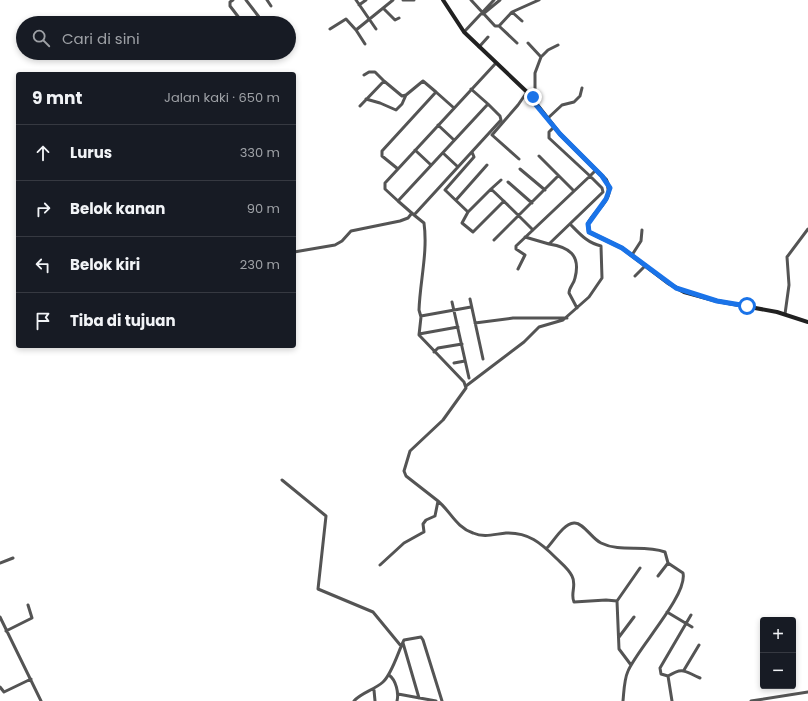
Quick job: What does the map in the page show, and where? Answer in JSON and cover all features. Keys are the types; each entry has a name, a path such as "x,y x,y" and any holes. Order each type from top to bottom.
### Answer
{"street":[{"path":"233,0 230,2 230,6 238,16"},
{"path":"246,0 258,16"},
{"path":"267,0 271,6"},
{"path":"356,0 376,29"},
{"path":"359,5 366,0"},
{"path":"356,30 384,9 393,0"},
{"path":"403,0 414,0"},
{"path":"443,0 464,32 527,92 554,127 606,180 610,188 609,195 587,227 594,235 616,244 668,284 684,292 717,301 786,314 808,322"},
{"path":"471,0 495,26 499,26 517,43"},
{"path":"464,32 494,0"},
{"path":"482,13 499,0"},
{"path":"499,26 512,12 539,0"},
{"path":"384,9 395,20 399,18"},
{"path":"512,12 522,21"},
{"path":"330,29 346,19 356,30 365,44"},
{"path":"479,47 488,37"},
{"path":"528,43 540,57"},
{"path":"531,99 535,92 535,74 540,57 548,50 558,45"},
{"path":"466,386 419,334 419,310 424,261 424,223 398,202 384,185 496,63"},
{"path":"364,75 369,72 376,72 400,94 406,95"},
{"path":"360,106 384,80"},
{"path":"366,99 396,110 402,104 406,95 423,81 454,108"},
{"path":"547,119 562,105 574,102 580,96 582,88"},
{"path":"296,252 335,244 342,241 351,231 405,219 413,214 501,119 488,104 471,89"},
{"path":"398,169 382,156 382,151 436,92"},
{"path":"519,159 492,135 518,105 527,92"},
{"path":"398,202 488,104"},
{"path":"438,125 454,140"},
{"path":"549,244 603,192 602,188 550,138 549,132 554,127"},
{"path":"415,150 431,165"},
{"path":"468,212 445,190 474,157 472,152"},
{"path":"443,153 458,167"},
{"path":"539,156 574,191"},
{"path":"456,200 487,165"},
{"path":"520,169 545,190"},
{"path":"518,269 525,255 516,247 596,170"},
{"path":"494,240 558,176"},
{"path":"501,180 468,212 462,223 473,232 504,201"},
{"path":"508,182 532,202"},
{"path":"491,189 533,230"},
{"path":"570,224 583,238 600,246"},
{"path":"632,255 641,241 642,230"},
{"path":"786,314 789,285 787,257 808,230"},
{"path":"525,237 567,248 573,255 576,264 575,278 570,293 577,308"},
{"path":"603,239 600,246 602,273 601,282 589,297 567,318 539,328 524,342 466,386 464,393 443,420 410,451 404,471 406,476 447,509 456,522 472,533 482,536 519,534 531,537 547,548 573,576 575,582 573,602 606,600 617,601"},
{"path":"614,250 616,244"},
{"path":"634,276 646,266"},
{"path":"470,299 483,359"},
{"path":"452,302 469,378"},
{"path":"420,316 471,307"},
{"path":"476,323 513,318 567,318"},
{"path":"419,334 458,327"},
{"path":"434,352 438,348 462,344"},
{"path":"454,363 465,361"},
{"path":"282,480 326,516 318,589 373,612 402,644 419,698"},
{"path":"380,564 404,543 424,532 423,524 426,520 435,516 438,501"},
{"path":"547,548 566,526 575,523 579,524 595,540 608,546 615,548 651,548 665,552 668,563 680,570 684,576 683,584 667,612 631,665 626,678 624,701"},
{"path":"0,563 13,558"},
{"path":"658,576 668,563"},
{"path":"631,665 620,652 617,601 640,568"},
{"path":"6,631 32,618 28,605"},
{"path":"667,612 692,627"},
{"path":"691,616 661,665 661,674 668,676 677,671 684,670 700,678"},
{"path":"619,637 634,617"},
{"path":"0,618 41,701"},
{"path":"354,701 374,690 389,675 392,663 404,640 418,637 424,640 442,701"},
{"path":"684,670 699,645"},
{"path":"389,675 392,677 398,694 397,701"},
{"path":"668,676 672,701"},
{"path":"0,687 4,692 31,679"},
{"path":"374,690 375,701"},
{"path":"751,701 808,692"},
{"path":"398,694 436,701"}],"route":[{"path":"533,97 531,99 560,134 606,180 610,188 609,195 598,210 593,214 588,224 587,228 589,232 599,238 616,244 668,284 684,292 717,301 747,306"}]}
